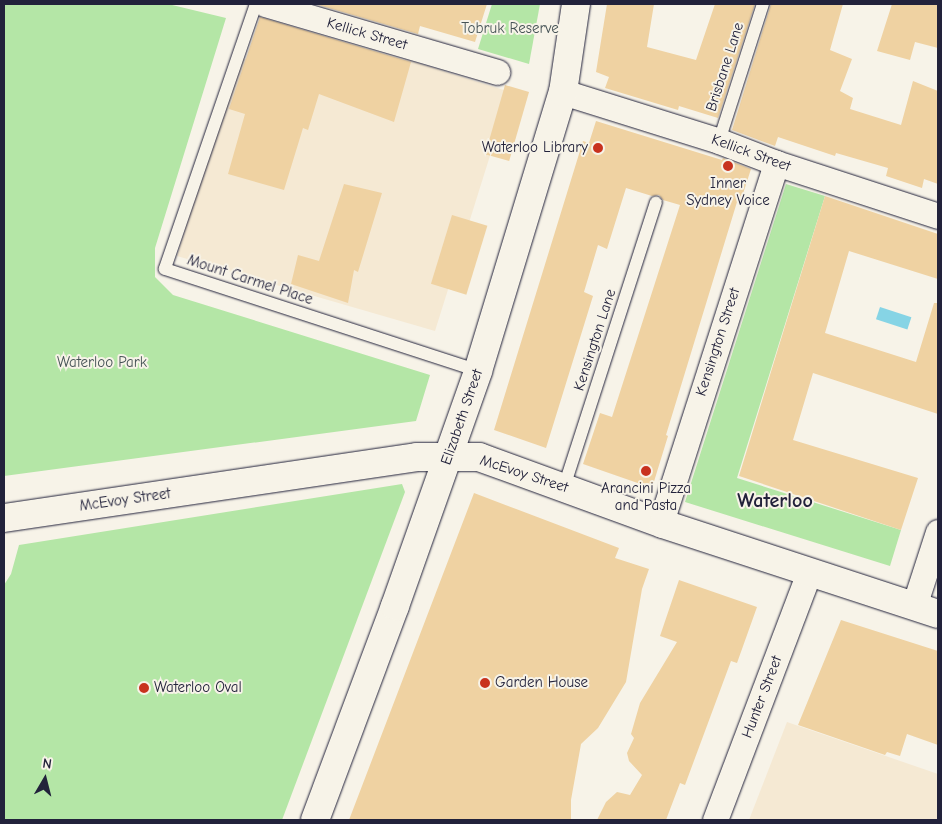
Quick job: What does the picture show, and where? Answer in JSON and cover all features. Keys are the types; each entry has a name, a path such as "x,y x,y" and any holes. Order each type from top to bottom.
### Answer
{"main road":[{"name":"Elizabeth Street","path":"315,820 478,371 563,92 576,4"},
{"name":"McEvoy Street","path":"4,518 406,458 479,457 809,573 926,610"}],"street":[{"name":"Kellick Street","path":"265,4 497,72"},
{"name":"Kellick Street","path":"563,92 719,141 776,163 938,216"},
{"name":"Kensington Street","path":"661,522 776,163"},
{"path":"926,610 938,532"},
{"name":"Hunter Street","path":"715,820 809,573"}],"lane":[{"name":"Mount Carmel Place","path":"256,4 165,269 478,371"},
{"name":"Brisbane Lane","path":"719,141 763,4"},
{"name":"Kensington Lane","path":"564,487 656,203"}],"shaded area":[{"path":"237,56 390,108 405,59 510,92 435,331 177,256"},
{"path":"787,722 938,774 938,820 749,820"}],"green space":[{"name":"Waterloo Park","path":"4,4 168,4 226,18 155,248 155,277 173,295 430,375 416,421 4,476"},
{"name":"Tobruk Reserve","path":"492,4 540,4 529,64 478,49"},
{"path":"786,184 825,196 737,478 901,530 890,566 685,502"},
{"name":"Waterloo Oval","path":"402,484 405,492 282,820 4,820 4,585 11,574 19,545"}],"water":[{"path":"880,307 911,317 907,330 876,319"}],"building":[{"path":"315,4 487,4 475,42 420,26 418,34"},
{"path":"607,4 654,4 647,47 696,60 715,4 755,4 718,118 679,106 678,110 605,88 609,77 596,72"},
{"path":"771,4 843,4 830,50 852,59 840,91 853,98 850,109 901,125 913,81 938,91 938,184 924,179 922,188 886,176 888,168 836,153 835,156 778,137 775,146 732,130"},
{"path":"892,4 938,4 938,48 915,42 910,60 877,51"},
{"path":"260,17 411,62 394,122 319,94 308,130 303,128 284,190 228,174 245,114 229,109"},
{"path":"505,85 529,92 509,161 485,154"},
{"path":"596,121 722,160 723,158 751,169 740,203 737,202 666,435 668,436 652,488 583,464 600,413 612,417 680,205 663,200 659,195 652,196 626,188 607,249 598,245 584,292 593,296 546,448 494,430 583,141 589,143"},
{"path":"344,184 382,193 358,272 354,270 348,303 291,284 298,255 319,261"},
{"path":"825,196 938,234 938,279 849,251 825,333 916,362 934,303 938,303 938,414 813,373 793,440 918,478 901,530 739,476"},
{"path":"452,215 487,226 466,295 431,284"},
{"name":"Garden House","path":"474,493 619,548 615,558 649,569 642,589 626,682 598,728 581,744 571,800 571,820 349,820"},
{"path":"679,580 757,607 737,663 731,661 685,785 680,783 666,820 597,820 606,802 617,792 630,795 642,775 629,761 627,753 634,738 631,734 640,703 677,642 660,636"},
{"path":"841,620 938,651 938,745 907,734 900,756 887,752 885,755 798,725"}],"place":[{"name":"Waterloo Library","path":"598,148"},
{"name":"Inner Sydney Voice","path":"728,166"},
{"name":"Arancini Pizza and Pasta","path":"646,471"},
{"name":"Garden House","path":"485,683"},
{"name":"Waterloo Oval","path":"144,688"}],"district":[{"name":"Waterloo","path":"775,500"}]}
